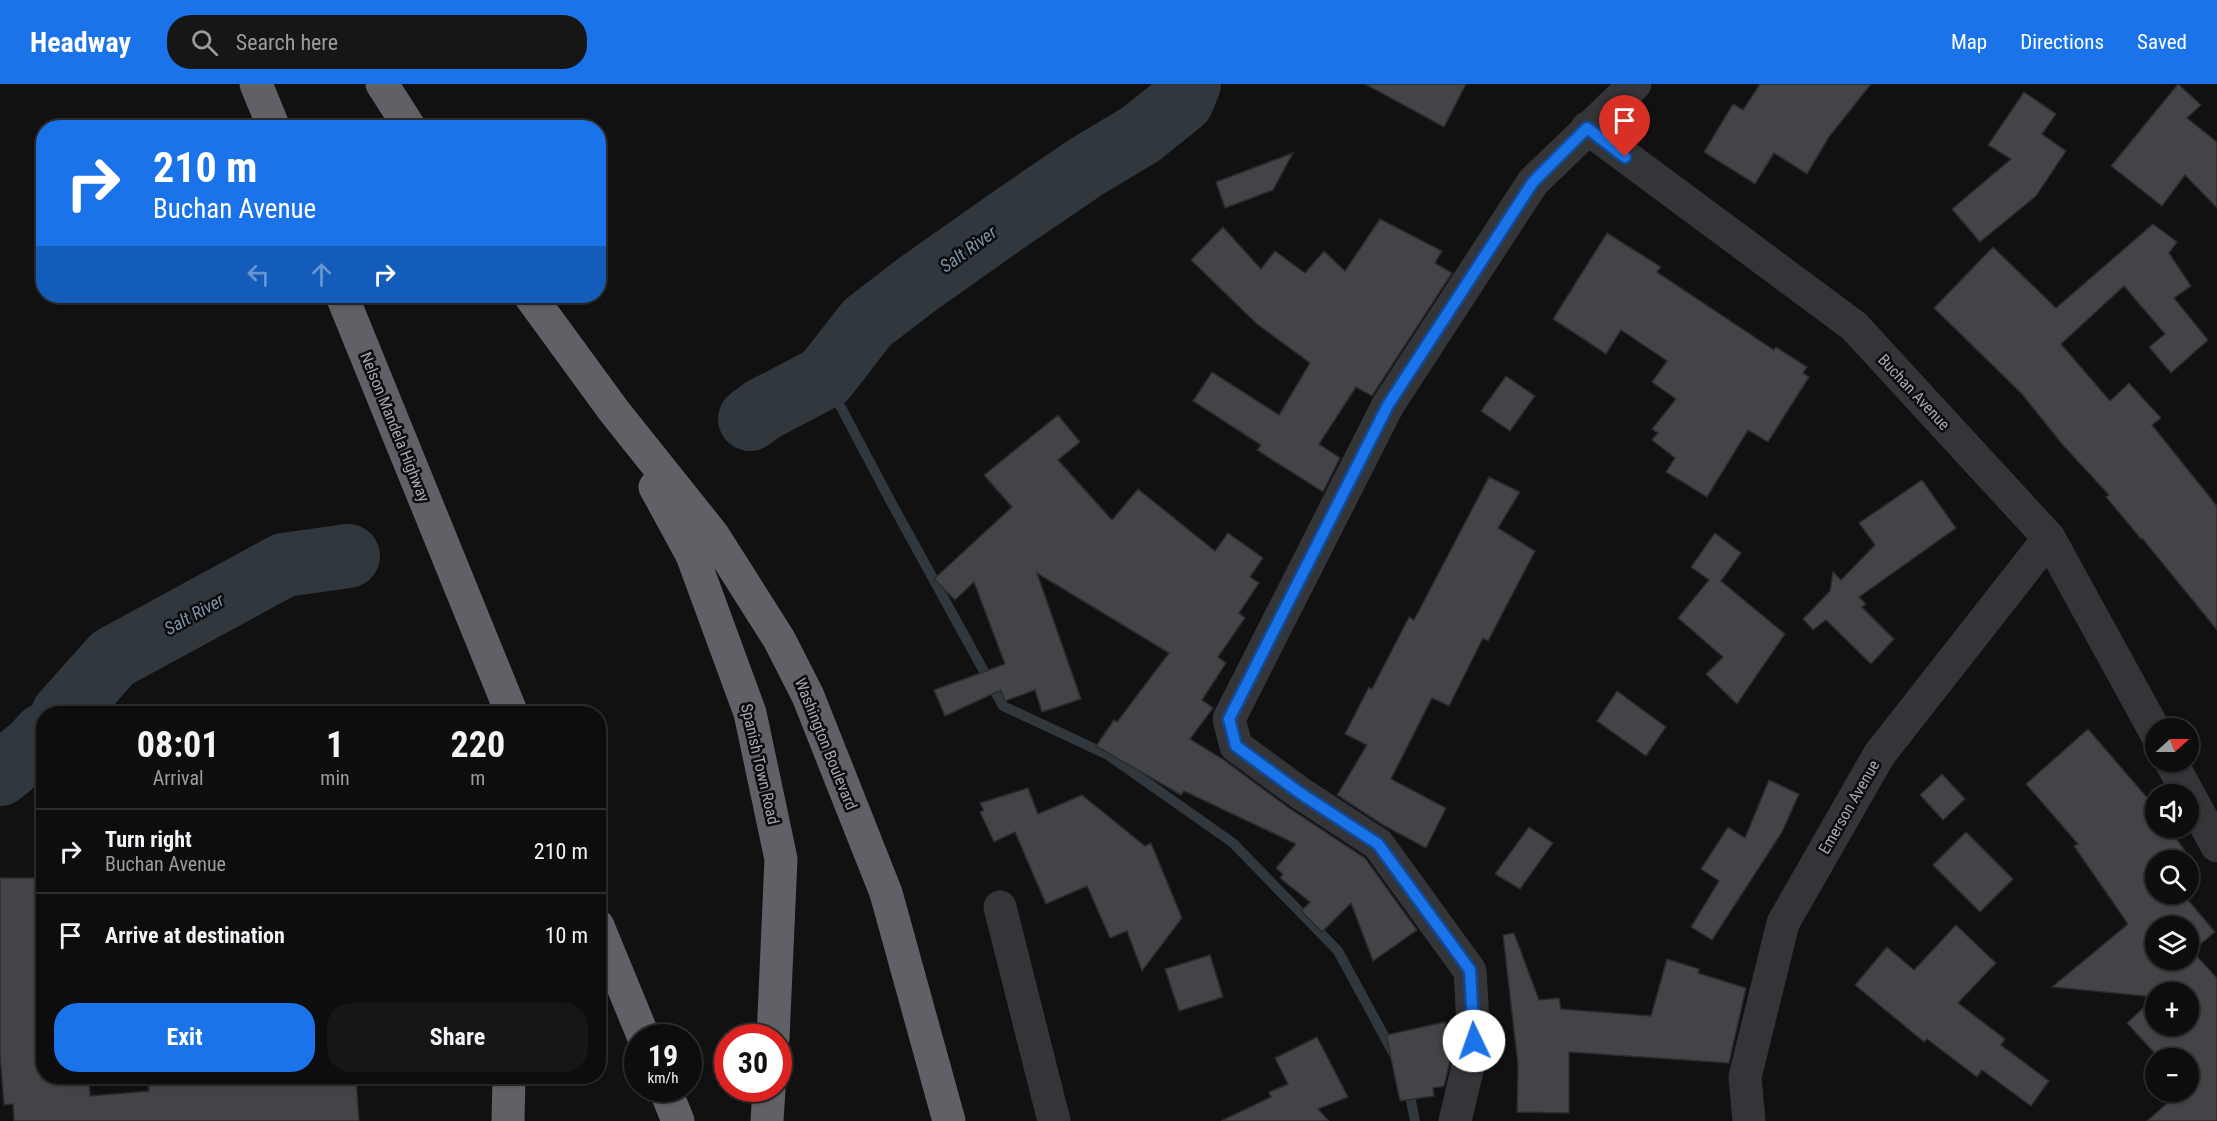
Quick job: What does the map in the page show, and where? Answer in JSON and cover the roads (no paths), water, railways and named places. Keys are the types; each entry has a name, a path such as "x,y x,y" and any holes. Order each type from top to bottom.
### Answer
{"highway":[{"path":"256,84 271,120"},
{"path":"382,84 405,120"},
{"name":"Nelson Mandela Highway","path":"345,303 448,558"},
{"path":"535,303 614,411"},
{"name":"Spanish Town Road","path":"614,411 692,555 750,713 781,859 774,1024"},
{"name":"Washington Boulevard","path":"614,411 713,535 779,639 808,696 885,893 949,1121"},
{"path":"448,558 485,706"},
{"path":"448,558 509,706"},
{"path":"606,945 638,1024"},
{"path":"508,1121 509,1084"},
{"path":"670,1102 678,1121"},
{"path":"767,1121 768,1102"}],"street":[{"path":"1455,1121 1474,1041 1470,970 1378,844 1300,793 1236,746 1229,719 1388,405 1533,182 1635,84"},
{"name":"Buchan Avenue","path":"1587,128 1854,326 2049,538 2148,718"},
{"name":"Emerson Avenue","path":"1749,1121 1745,1077 1783,923 1879,755 2049,538"},
{"path":"2176,772 2217,846"},
{"path":"1000,907 1054,1121"}],"waterway":[{"name":"Salt River","path":"750,419 762,410 825,377 867,323 1004,223 1086,167 1141,134 1182,101 1189,84"},
{"path":"825,377 1003,706 1108,755 1233,843 1338,951 1395,1056"},
{"name":"Salt River","path":"70,706 113,658 284,565 348,556"},
{"name":"Salt River","path":"0,774 36,744"},
{"path":"1408,1086 1415,1121"}]}
